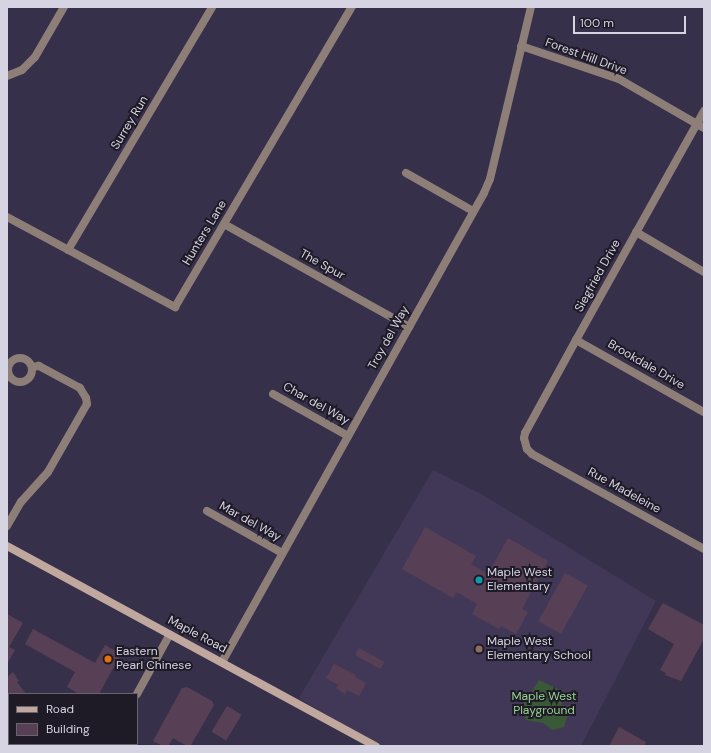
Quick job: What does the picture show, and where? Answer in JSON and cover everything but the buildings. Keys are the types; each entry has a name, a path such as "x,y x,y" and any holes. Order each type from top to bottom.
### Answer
{"main road":[{"name":"Maple Road","path":"7,546 376,746"}],"street":[{"path":"7,76 22,70 35,57 64,7"},
{"name":"Surrey Run","path":"68,250 212,7"},
{"name":"Hunters Lane","path":"7,217 175,307 352,7"},
{"name":"Troy del Way","path":"222,662 474,211 490,179 531,7"},
{"name":"Forest Hill Drive","path":"521,46 619,79 700,126"},
{"name":"Siegfried Drive","path":"532,454 525,444 525,433 636,232 700,126 704,111"},
{"path":"406,173 474,211"},
{"name":"The Spur","path":"224,224 409,327"},
{"path":"636,232 704,272"},
{"name":"Brookdale Drive","path":"576,340 704,412"},
{"path":"7,526 21,502 48,472 87,404 86,398 80,388 39,366 32,367"},
{"name":"Char del Way","path":"273,394 348,436"},
{"name":"Rue Madeleine","path":"532,454 704,549"},
{"name":"Mar del Way","path":"207,511 282,554"},
{"path":"138,693 170,634"}],"shaded area":[{"name":"Maple West Elementary School","path":"433,470 483,495 656,601 581,746 378,746 299,698"}],"green space":[{"name":"Maple West Playground","path":"539,680 566,693 561,705 570,707 564,727 553,730 543,723 526,720 522,706"}],"place":[{"name":"Maple West Elementary","path":"479,580"},
{"name":"Maple West Elementary School","path":"479,649"},
{"name":"Eastern Pearl Chinese","path":"108,659"}]}
